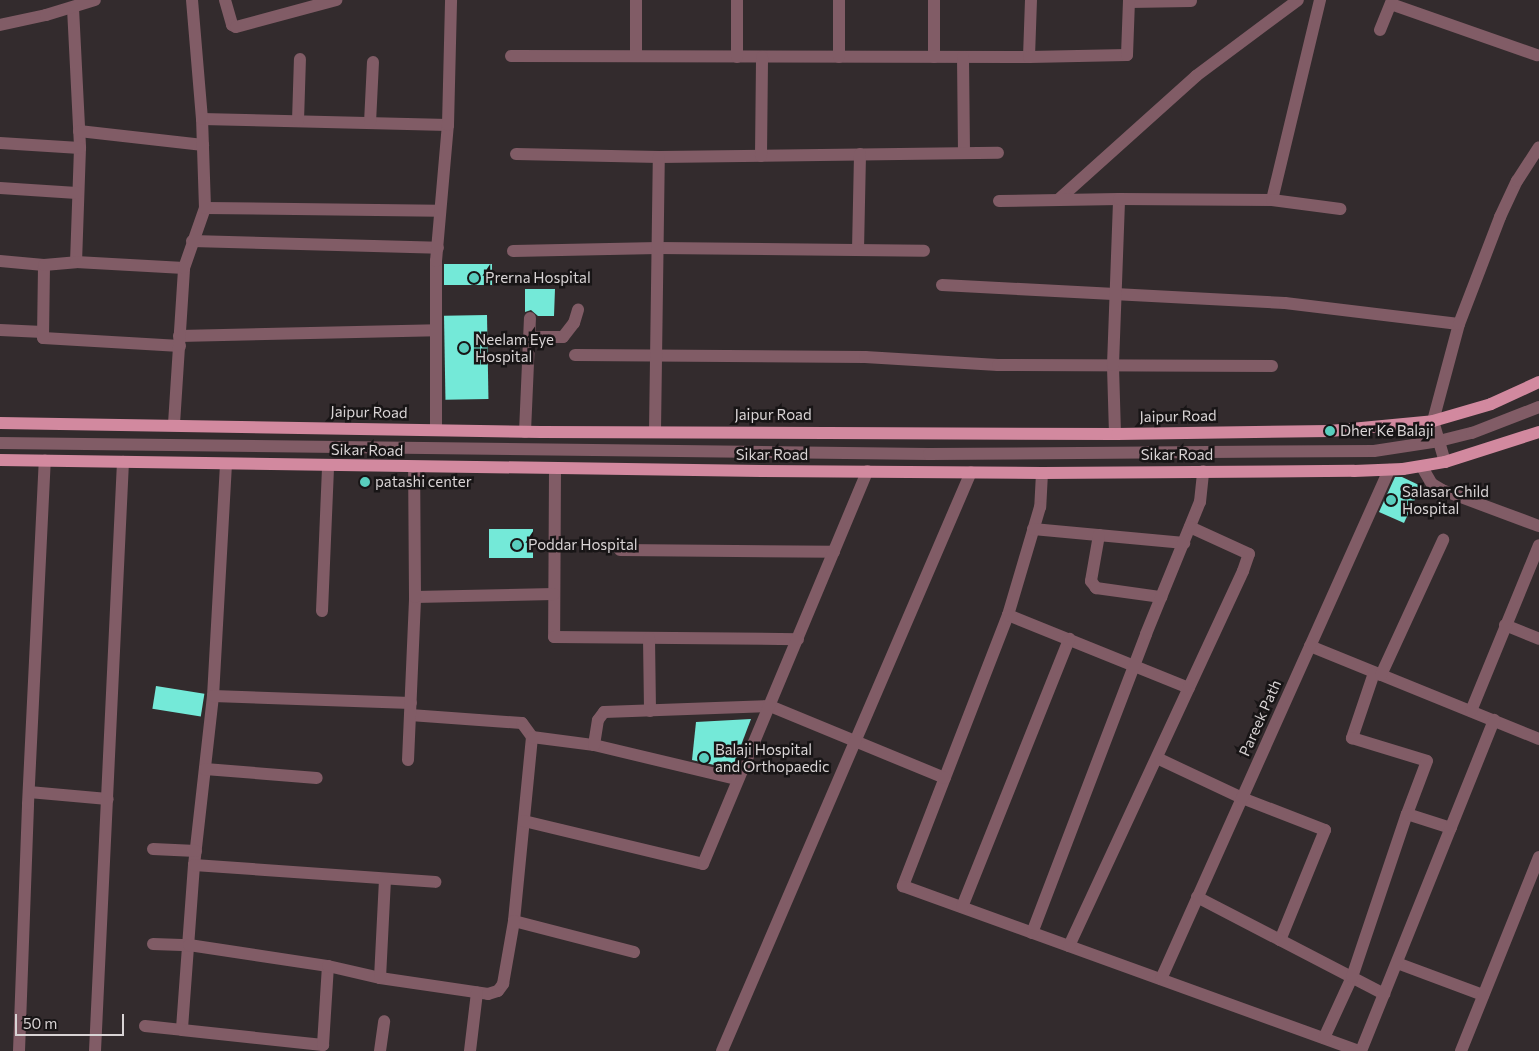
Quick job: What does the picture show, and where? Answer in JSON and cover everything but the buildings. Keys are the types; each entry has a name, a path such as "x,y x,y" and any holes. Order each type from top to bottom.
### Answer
{"main road":[{"name":"Jaipur Road","path":"0,423 174,424 526,432 1114,434 1330,431 1433,421 1491,404 1539,382"},
{"name":"Sikar Road","path":"0,460 556,469 1042,473 1389,470 1422,467 1445,462 1539,432"}],"street":[{"path":"0,25 73,8 95,0"},
{"path":"174,424 184,268 205,208 202,118 192,0"},
{"path":"225,0 232,24 236,27 336,0"},
{"path":"436,430 436,261 438,211 448,125 451,0"},
{"path":"636,0 636,56"},
{"path":"737,0 737,57"},
{"path":"839,57 840,0"},
{"path":"934,0 934,57"},
{"path":"1029,57 1031,0"},
{"path":"1058,200 1196,76 1298,0"},
{"path":"1272,200 1320,0"},
{"path":"512,56 1029,57 1127,55 1129,1 1191,1"},
{"path":"1380,30 1391,2 1537,55"},
{"path":"73,8 80,148 76,262"},
{"path":"761,156 762,57"},
{"path":"963,57 964,153"},
{"path":"298,121 300,59"},
{"path":"370,123 373,62"},
{"path":"202,118 448,125"},
{"path":"79,131 203,144"},
{"path":"0,144 80,148"},
{"path":"1445,462 1433,421 1459,324 1500,217 1518,181 1539,147"},
{"path":"516,154 659,157 998,153"},
{"path":"858,250 860,154"},
{"path":"655,431 659,157"},
{"path":"0,188 77,193"},
{"path":"1114,434 1113,365 1119,199"},
{"path":"999,201 1119,199 1272,200 1340,209"},
{"path":"205,208 438,211"},
{"path":"192,241 438,248"},
{"path":"513,251 658,248 924,251"},
{"path":"0,261 44,264 76,262 184,268"},
{"path":"44,264 43,338 180,341 436,330"},
{"path":"942,285 1115,296 1285,303 1459,324"},
{"path":"529,337 563,337 570,331 578,310"},
{"path":"526,432 530,318"},
{"path":"0,330 43,332"},
{"path":"574,355 865,357 998,365 1272,366"},
{"path":"0,443 939,454 1374,452 1439,441 1472,433 1539,407"},
{"path":"19,1051 28,792 45,460"},
{"path":"94,1051 108,799 123,462"},
{"path":"182,1030 194,865 213,696 226,464"},
{"path":"322,611 328,466"},
{"path":"408,760 416,597 414,467"},
{"path":"1422,467 1432,484 1442,490 1539,526"},
{"path":"556,469 554,637 798,639"},
{"name":"Pareek Path","path":"1161,979 1389,470"},
{"path":"524,821 690,863 703,864 867,471"},
{"path":"1032,932 1135,664 1200,502 1203,471"},
{"path":"722,1051 971,472"},
{"path":"1042,473 1040,507 1008,615 903,886 1361,1051 1494,720"},
{"path":"1069,946 1243,572 1249,554 1190,527"},
{"path":"1033,529 1184,543"},
{"path":"1099,535 1091,581 1096,588 1161,598"},
{"path":"1324,1038 1352,977 1427,761 1352,738 1377,674 1444,540"},
{"path":"1471,710 1539,545"},
{"path":"620,550 834,552"},
{"path":"416,597 554,594"},
{"path":"1008,615 1135,664 1189,688"},
{"path":"1505,625 1539,639"},
{"path":"649,638 650,711"},
{"path":"962,907 1069,639"},
{"path":"1310,646 1471,710 1539,740"},
{"path":"153,944 189,945 328,966 380,978 477,992 495,993 504,984 514,921 532,737 522,723 410,709 213,696"},
{"path":"594,745 598,720 604,712 770,706 945,778"},
{"path":"532,737 594,745 737,779"},
{"path":"1157,758 1242,798 1325,830 1280,940"},
{"path":"205,768 317,778"},
{"path":"28,792 108,799"},
{"path":"1408,814 1451,828"},
{"path":"152,849 196,851"},
{"path":"1461,1051 1539,857"},
{"path":"194,865 435,882"},
{"path":"380,978 385,879"},
{"path":"1197,897 1384,994"},
{"path":"514,921 634,952"},
{"path":"1397,963 1483,995"},
{"path":"145,1026 182,1030 267,1045 323,1045 328,966"},
{"path":"470,1051 477,992"},
{"path":"380,1051 384,1021"}],"place":[{"name":"Prerna Hospital","path":"474,278"},
{"name":"Neelam Eye Hospital","path":"464,348"},
{"name":"Dher Ke Balaji","path":"1330,431"},
{"name":"patashi center","path":"365,482"},
{"name":"Salasar Child Hospital","path":"1391,500"},
{"name":"Poddar Hospital","path":"517,545"},
{"name":"Balaji Hospital and Orthopaedic","path":"704,758"}]}
